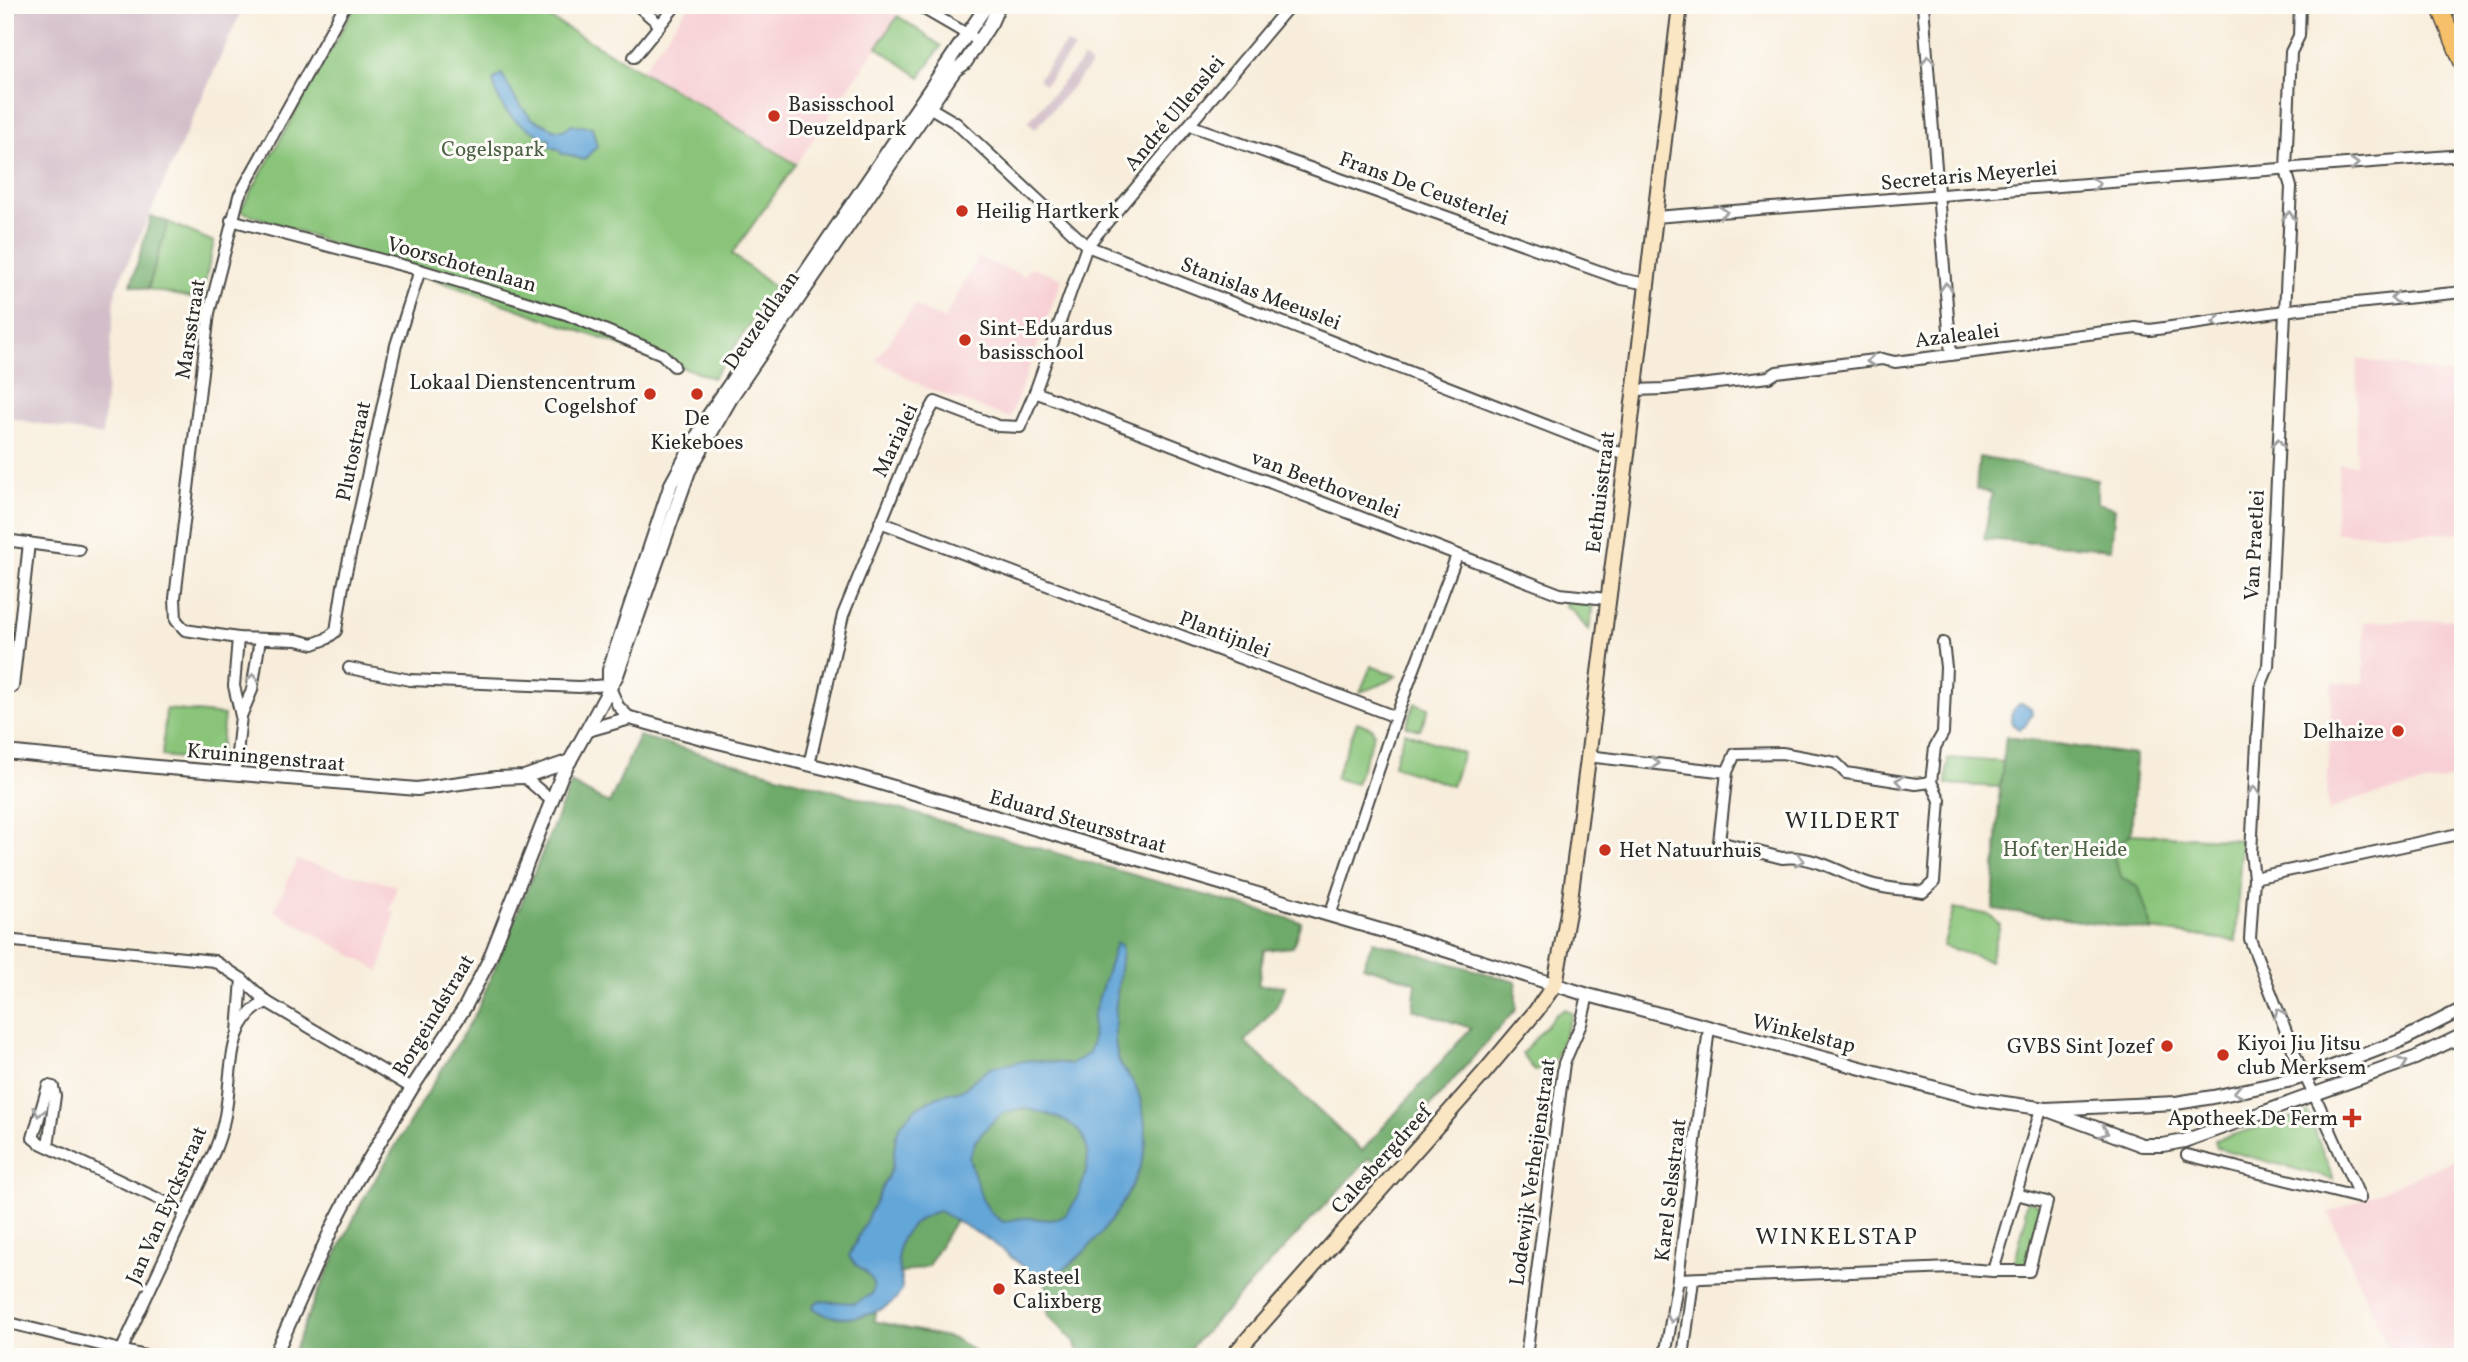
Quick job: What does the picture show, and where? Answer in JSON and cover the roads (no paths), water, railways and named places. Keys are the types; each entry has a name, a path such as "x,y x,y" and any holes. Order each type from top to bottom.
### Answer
{"main road":[{"name":"Eethuisstraat","path":"1555,984 1569,908 1627,454 1680,5"},
{"path":"2439,5 2463,64"},
{"name":"Calesbergdreef","path":"1232,1357 1483,1074 1555,984"}],"street":[{"name":"Marsstraat","path":"326,639 313,644 297,640 238,638 186,630 176,620 175,598 209,313 232,220 239,196 345,5"},
{"path":"637,5 660,25"},
{"path":"634,57 676,5"},
{"path":"917,5 979,41"},
{"name":"Deuzeldlaan","path":"926,105 966,35 987,5"},
{"name":"Deuzeldlaan","path":"609,685 617,675 668,512 671,484 717,401 926,105 979,41 999,5"},
{"name":"André Ullenslei","path":"1087,246 1290,5"},
{"path":"1709,5 1803,5"},
{"path":"1923,5 1951,355"},
{"name":"Van Praetlei","path":"2300,5 2298,36 2291,52 2286,170 2291,187 2268,667 2260,687 2253,799 2251,853 2254,878 2250,939 2314,1096"},
{"name":"Stanislas Meeuslei","path":"926,105 956,123 1087,246 1600,446 1627,454"},
{"name":"Frans De Ceusterlei","path":"1189,125 1621,279 1647,284"},
{"name":"Secretaris Meyerlei","path":"1655,217 2463,156"},
{"name":"Voorschotenlaan","path":"232,220 420,270 566,314 662,354 674,366"},
{"name":"Marialei","path":"809,765 843,615 918,432 935,401 998,426 1020,427 1087,246"},
{"name":"Plutostraat","path":"326,639 336,631 346,573 396,345 420,270"},
{"name":"Azalealei","path":"1634,390 1769,377 1777,372 1882,359 1895,362 2136,328 2150,330 2396,298 2463,292"},
{"name":"van Beethovenlei","path":"1035,392 1560,594 1607,599"},
{"name":"Plantijnlei","path":"880,522 1396,717"},
{"path":"5,540 79,550"},
{"path":"5,685 13,687 29,543"},
{"path":"1330,915 1396,717 1457,555"},
{"path":"238,638 234,686 241,716"},
{"path":"236,773 241,716 252,690 260,639"},
{"path":"1931,782 1916,784 1846,773 1836,762 1782,753 1735,754 1727,772 1719,842 1782,858 1793,856 1847,872 1864,882 1923,892 1934,882 1940,800 1931,782 1935,747 1942,733 1946,667 1943,642"},
{"path":"349,668 410,680 579,687 609,685 618,706 630,718 588,730"},
{"name":"Borgeindstraat","path":"275,1357 332,1228 356,1181 465,1007 489,960 552,801 609,685"},
{"name":"Eduard Steursstraat","path":"630,718 856,776 1555,984"},
{"name":"Kruiningenstraat","path":"5,752 417,789 496,778 524,777 570,761"},
{"path":"1587,756 1727,772"},
{"path":"524,777 552,801"},
{"path":"2254,878 2463,833"},
{"path":"5,940 214,961 242,979 267,1002 412,1088"},
{"name":"Jan Van Eyckstraat","path":"238,1032 242,979"},
{"name":"Winkelstap","path":"1555,984 1977,1099 2044,1109 2176,1103 2250,1090 2304,1076 2400,1041 2463,1009"},
{"name":"Lodewijk Verheijenstraat","path":"1526,1357 1564,1063 1581,1024 1588,995"},
{"name":"Jan Van Eyckstraat","path":"122,1349 221,1134 232,1053 238,1032 249,1014 267,1002"},
{"name":"Karel Selsstraat","path":"1665,1357 1678,1279 1709,1028"},
{"name":"Winkelstap","path":"2044,1109 2142,1145 2163,1145 2185,1141 2314,1096 2415,1058 2463,1035"},
{"path":"48,1146 55,1096 53,1087 48,1086 33,1138 48,1146 186,1212"},
{"path":"2187,1155 2360,1198 2314,1096"},
{"path":"1993,1271 2044,1109"},
{"path":"1678,1279 1952,1268 2029,1271 2047,1202 2016,1194"},
{"name":"Karel Selsstraat","path":"1683,1357 1693,1280"},
{"path":"5,1322 149,1357"}],"water":[{"path":"502,74 516,100 531,118 556,130 563,130 571,125 592,127 597,146 584,160 561,154 560,150 548,146 550,140 520,124 500,103 493,80"},
{"path":"2021,703 2031,708 2032,714 2025,726 2019,729 2012,724 2011,714"},
{"path":"1116,943 1121,945 1122,952 1116,1006 1116,1047 1119,1062 1140,1097 1146,1137 1137,1176 1110,1222 1093,1243 1056,1273 1039,1279 991,1241 939,1211 911,1226 902,1239 898,1258 902,1289 887,1306 862,1316 848,1318 834,1317 813,1307 819,1301 855,1303 872,1294 870,1277 849,1256 892,1167 900,1125 917,1107 938,1096 964,1089 992,1067 1030,1060 1070,1064 1088,1054 1092,1044 1093,1016","holes":["1023,1108 1067,1122 1084,1139 1088,1151 1082,1185 1072,1207 1062,1217 1048,1220 1022,1218 1003,1222 992,1214 982,1199 969,1158 975,1142 1003,1113"]}],"tram line":[{"path":"2451,5 2463,34"}],"place":[{"name":"Basisschool Deuzeldpark","path":"774,116"},
{"name":"Heilig Hartkerk","path":"962,211"},
{"name":"Sint-Eduardus basisschool","path":"965,340"},
{"name":"Lokaal Dienstencentrum Cogelshof","path":"650,394"},
{"name":"De Kiekeboes","path":"697,394"},
{"name":"Delhaize","path":"2398,731"},
{"name":"Het Natuurhuis","path":"1605,850"},
{"name":"GVBS Sint Jozef","path":"2167,1046"},
{"name":"Kiyoi Jiu Jitsu club Merksem","path":"2223,1055"},
{"name":"Apotheek De Ferm","path":"2352,1118"},
{"name":"Kasteel Calixberg","path":"999,1289"}],"district":[{"name":"WILDERT","path":"1843,820"},
{"name":"WINKELSTAP","path":"1837,1236"}],"park label":[{"name":"Cogelspark","path":"493,149"},
{"name":"Hof ter Heide","path":"2065,849"}]}
